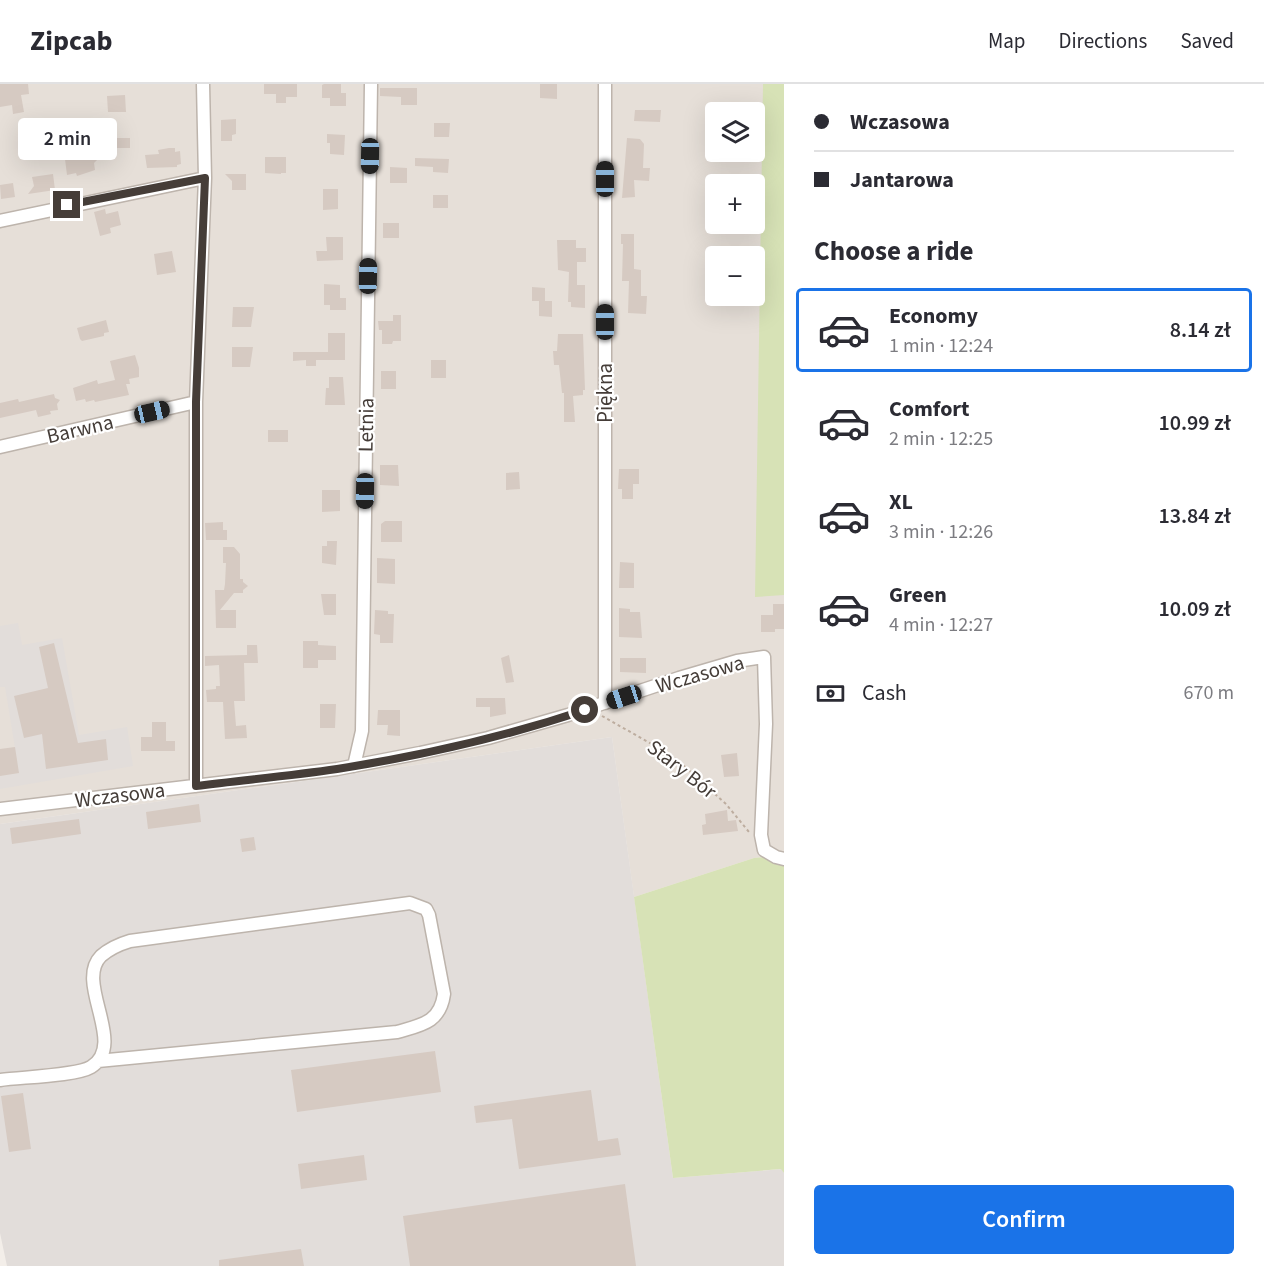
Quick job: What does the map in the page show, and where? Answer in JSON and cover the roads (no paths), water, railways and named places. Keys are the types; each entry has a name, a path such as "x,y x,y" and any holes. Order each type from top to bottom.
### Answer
{"street":[{"path":"196,786 196,402 205,178 203,84"},
{"name":"Letnia","path":"354,766 362,731 371,84"},
{"name":"Piękna","path":"605,84 605,703"},
{"path":"0,220 205,178"},
{"name":"Barwna","path":"0,447 196,402"},
{"name":"Wczasowa","path":"0,809 354,766 488,738 585,710 737,661 764,657 766,724 761,835 764,850 784,859"},
{"path":"0,1080 85,1070 98,1061 397,1032 420,1025 435,1017 442,1008 444,994 429,915 426,909 410,903 119,944 102,956 96,964 94,986 105,1044 98,1061"}]}
